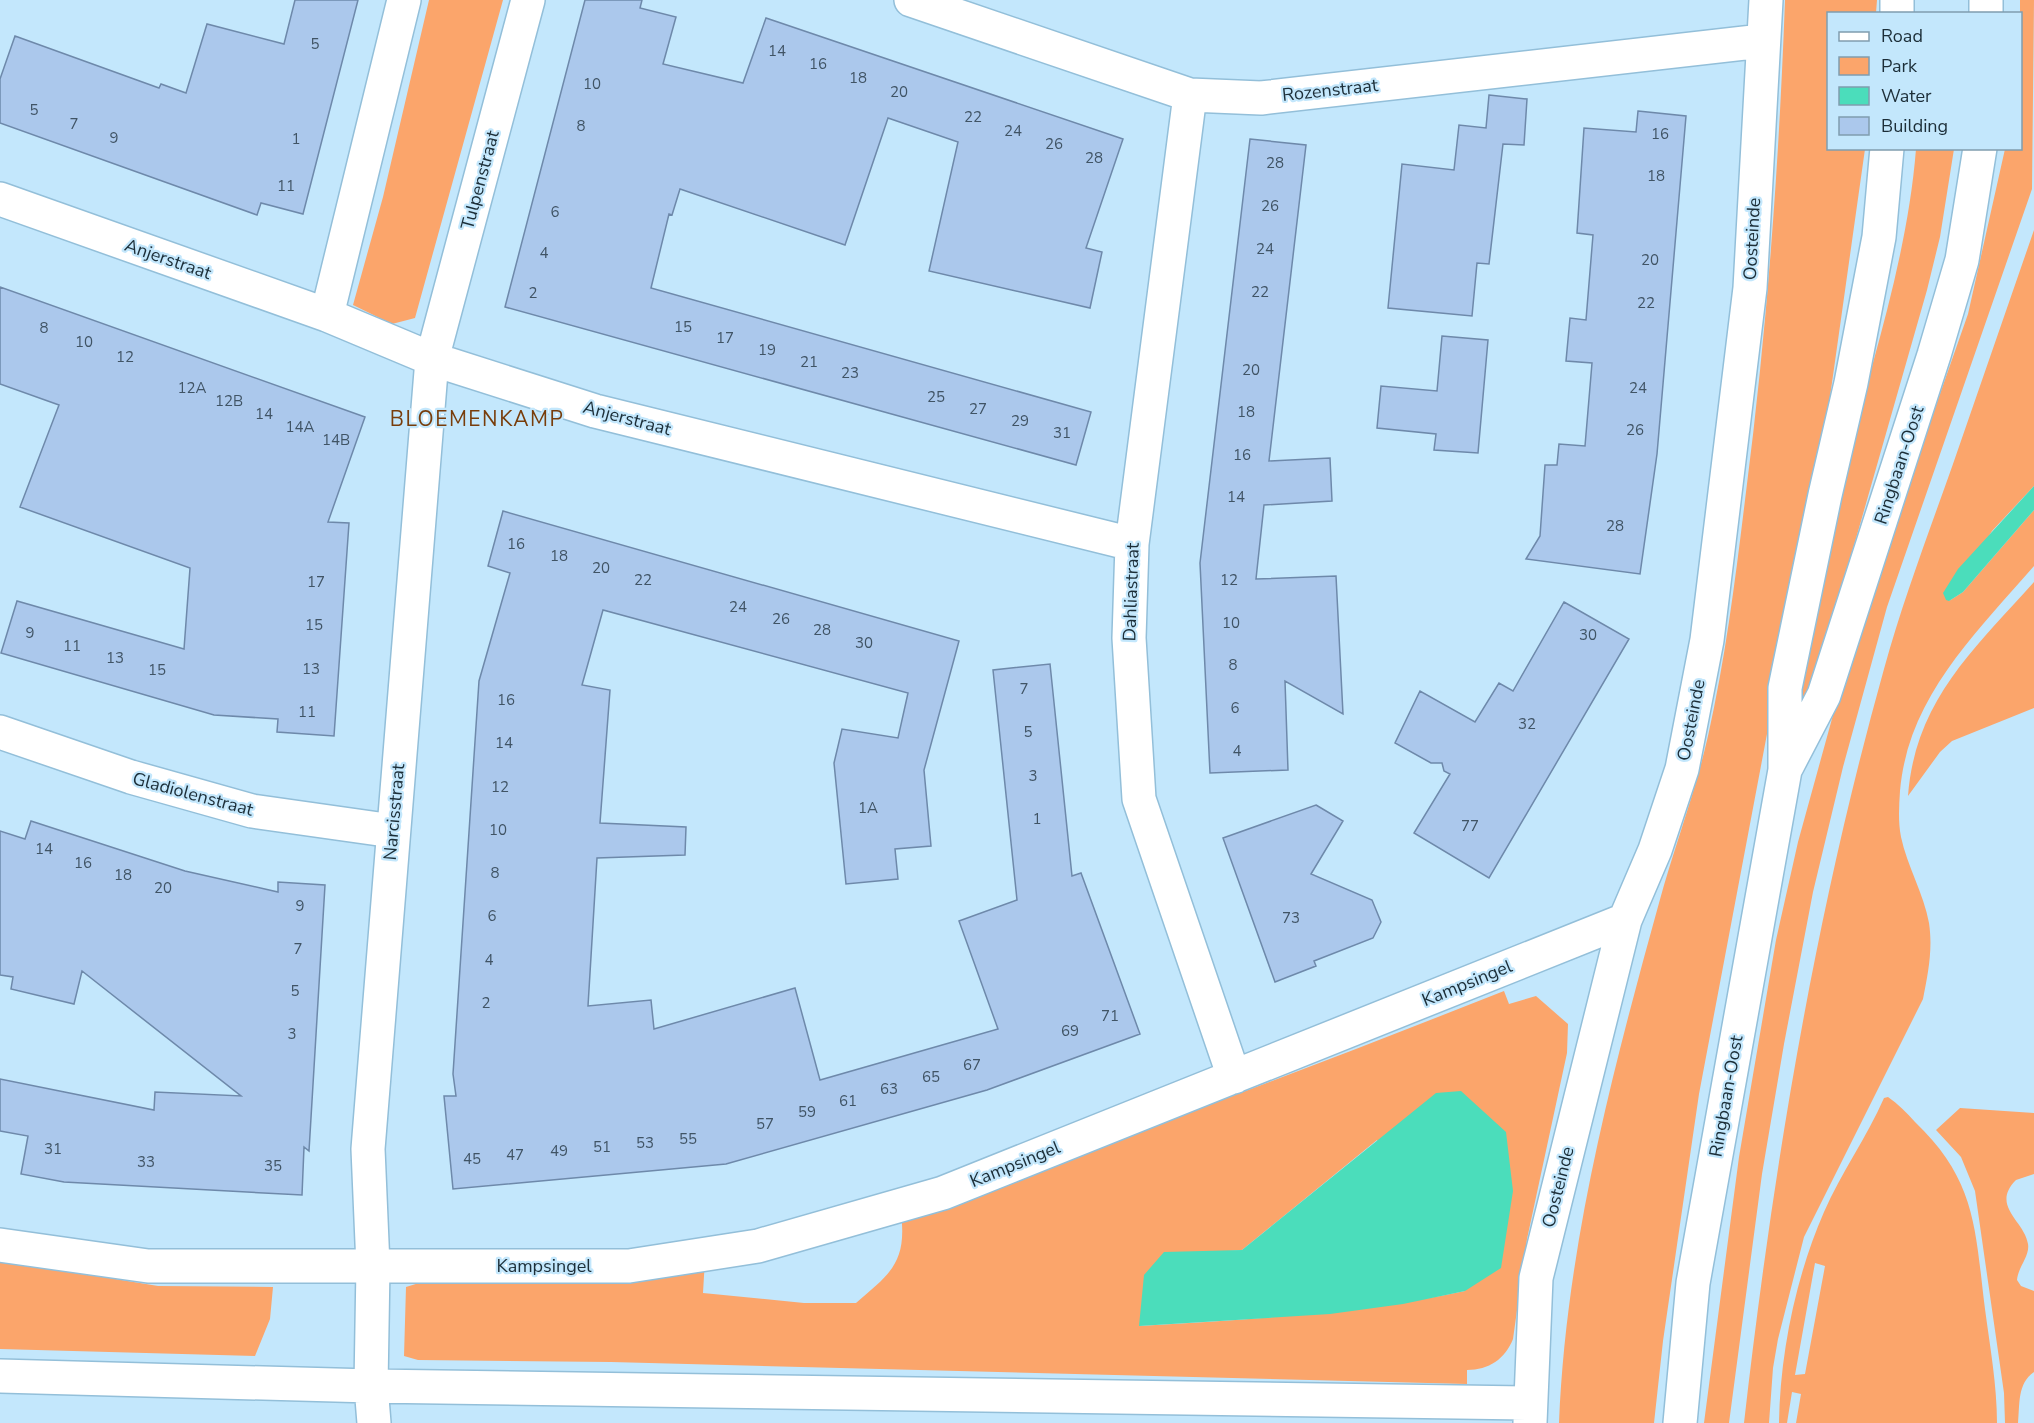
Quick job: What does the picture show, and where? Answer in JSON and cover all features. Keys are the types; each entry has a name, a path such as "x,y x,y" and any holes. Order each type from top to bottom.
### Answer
{"street":[{"path":"327,315 404,0"},
{"name":"Tulpenstraat","path":"432,359 528,0"},
{"name":"Rozenstraat","path":"910,0 1191,95 1261,98 1762,41"},
{"name":"Oosteinde","path":"1530,1413 1536,1278 1625,920 1655,850 1682,769 1707,640 1750,288 1766,0"},
{"name":"Dahliastraat","path":"1191,95 1132,544 1129,638 1139,799 1234,1077"},
{"name":"Ringbaan-Oost","path":"1680,1423 1693,1282 1785,770 1785,688 1873,270 1879,237 1887,150"},
{"name":"Ringbaan-Oost","path":"1785,770 1824,695 1934,355 1962,260 1980,150"},
{"name":"Anjerstraat","path":"0,199 327,315 432,359 595,411 1132,544"},
{"name":"Narcisstraat","path":"373,1266 368,1149 432,359"},
{"name":"Gladiolenstraat","path":"0,732 131,777 252,812 393,831"},
{"name":"Kampsingel","path":"0,1245 148,1266 629,1266 758,1246 943,1193 1625,920"},
{"path":"373,1266 371,1386 374,1423"},
{"path":"0,1376 1530,1413"}],"green space":[{"path":"429,0 503,0 415,318 392,324 353,305 383,197"},
{"path":"1785,0 1877,0 1876,12 1827,12 1827,150 1865,150 1828,411 1699,1094 1663,1341 1654,1423 1559,1423 1563,1357 1571,1291 1594,1161 1641,967 1703,757 1725,645 1753,431 1766,308"},
{"path":"2020,0 2034,0 2032,189 1887,607 1843,767 1813,892 1784,1044 1762,1174 1729,1423 1704,1423 1739,1157 1776,940 1798,842 1854,639 1968,314 2005,150 2022,150 2022,12 2020,12"},
{"path":"1916,150 1954,150 1940,237 1927,290 1809,703 1798,698 1823,562 1841,480 1896,274"},
{"path":"2034,230 2034,486 1992,531 1949,601 1963,592 2034,510 2034,566 1948,668 1916,726 1906,757 1900,791 1899,820 1904,848 1929,923 1930,952 1923,999 1804,1237 1778,1339 1773,1368 1769,1423 1744,1423 1768,1233 1799,1043 1837,855 1859,762 1891,643"},
{"path":"2034,582 2034,708 1952,741 1940,752 1908,796 1913,762 1922,732 1935,704 1951,678 1970,654"},
{"path":"1504,991 1509,1004 1536,996 1568,1024 1567,1053 1527,1239 1513,1339 1501,1358 1482,1368 1467,1370 1467,1384 611,1362 418,1360 404,1356 406,1287 419,1283 554,1274 705,1259 703,1293 804,1303 856,1303 879,1283 899,1255 902,1230 901,1213 1129,1134","holes":["1377,1140 1465,1291 1343,1310 1139,1326 1216,1252 1242,1250"]},
{"path":"1888,1097 1909,1115 1935,1144 1951,1165 1970,1208 1979,1255 1993,1366 1997,1423 1796,1423 1801,1394 1792,1392 1787,1423 1779,1423 1786,1342 1805,1262 1824,1212 1884,1098","holes":["1815,1263 1825,1266 1805,1374 1795,1375"]},
{"path":"1960,1108 2034,1113 2034,1174 2016,1180 2006,1198 2011,1213 2026,1236 2028,1244 2017,1280 2021,1286 2034,1291 2034,1372 2022,1388 2018,1423 2005,1423 2004,1393 1975,1191 1961,1157 1936,1130"},
{"path":"0,1260 158,1286 273,1287 270,1319 255,1356 0,1349"}],"water":[{"path":"2034,486 2034,510 1963,592 1949,601 1946,600 1943,593 1958,569"},
{"path":"1461,1091 1506,1132 1513,1191 1501,1268 1465,1291 1403,1304 1330,1314 1139,1326 1144,1275 1164,1252 1242,1250 1436,1093"}],"building":[{"path":"295,0 358,0 303,214 261,203 257,215 0,123 0,79 15,36 159,88 161,84 186,93 207,24 284,44"},
{"path":"585,0 642,0 640,8 676,17 663,64 743,83 766,18 1123,139 1086,248 1102,252 1090,308 929,271 958,142 888,118 845,245 680,189 672,215 669,214 651,288 1091,412 1076,465 505,307"},
{"path":"1489,95 1527,99 1524,145 1503,144 1489,264 1477,263 1472,316 1388,308 1402,164 1454,170 1459,125 1486,128"},
{"path":"1638,111 1686,116 1657,454 1640,574 1526,559 1540,536 1545,465 1557,465 1559,444 1585,446 1592,363 1566,361 1570,318 1586,320 1593,235 1577,233 1584,128 1636,132"},
{"path":"1250,139 1306,145 1269,461 1330,458 1332,501 1264,505 1256,579 1336,576 1343,714 1285,681 1288,770 1210,773 1200,563"},
{"path":"0,287 365,417 328,522 349,523 334,736 277,732 278,719 214,715 1,653 17,601 184,649 190,568 20,507 59,405 0,384"},
{"path":"1442,336 1488,340 1478,453 1434,450 1436,434 1377,428 1381,386 1437,391"},
{"path":"503,511 959,641 924,770 931,846 895,849 898,879 846,884 834,763 842,729 898,738 908,693 603,610 582,685 610,690 600,823 686,827 685,855 597,858 588,1006 651,1000 654,1029 795,988 820,1080 998,1029 959,921 1017,900 993,670 1050,664 1072,876 1081,873 1140,1034 987,1090 726,1164 453,1189 444,1096 456,1096 453,1074 479,681 510,573 488,566"},
{"path":"1564,602 1629,639 1489,878 1414,833 1450,774 1444,771 1442,763 1431,763 1395,743 1420,691 1475,722 1499,683 1513,691"},
{"path":"1316,805 1343,821 1311,874 1372,900 1381,922 1373,938 1314,961 1316,966 1275,982 1223,838"},
{"path":"31,821 185,871 278,892 278,882 325,885 309,1151 304,1147 302,1195 64,1182 21,1174 28,1136 0,1131 0,1079 154,1110 155,1092 241,1096 82,971 74,1004 11,989 13,977 0,975 0,831 25,839"}],"district":[{"name":"BLOEMENKAMP","path":"477,419"}]}
